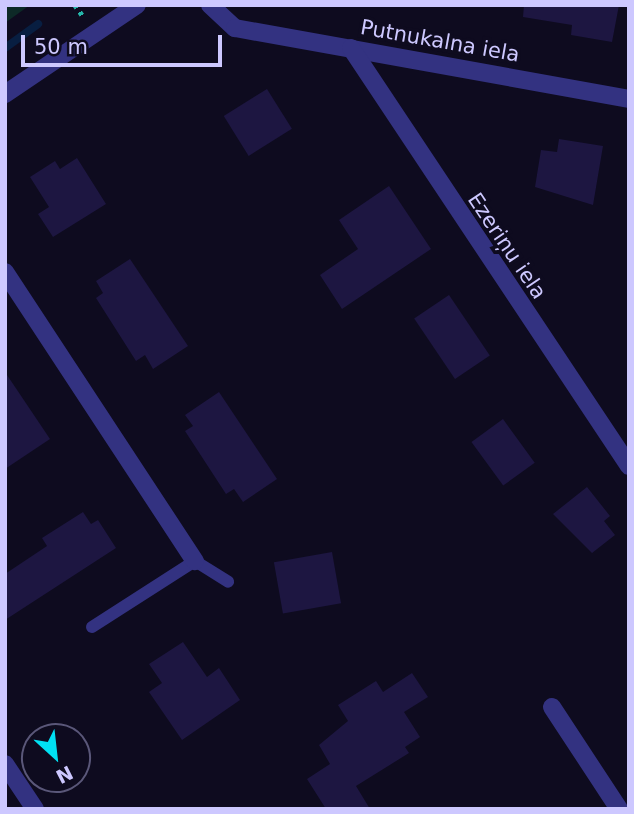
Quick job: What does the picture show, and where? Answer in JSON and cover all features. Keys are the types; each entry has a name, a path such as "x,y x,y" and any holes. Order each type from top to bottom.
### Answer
{"street":[{"path":"5,94 137,5"},
{"name":"Putnukalna iela","path":"210,5 235,28 629,99"},
{"name":"Ezeriņu iela","path":"351,48 629,467"},
{"path":"5,272 195,561"},
{"path":"552,707 619,809"},
{"path":"5,764 35,809"}],"lane":[{"path":"92,627 195,561 228,582"}],"green space":[{"path":"5,5 30,5 5,23"}],"building":[{"path":"524,5 619,5 612,42 571,35 572,25 523,17"},
{"path":"267,89 292,129 249,156 224,116"},
{"path":"559,139 603,146 593,205 535,187 541,150 557,152"},
{"path":"77,158 106,204 53,237 38,214 49,207 30,177 55,161 60,169"},
{"path":"389,186 431,249 342,309 320,275 358,249 339,220"},
{"path":"130,259 188,346 153,369 145,355 136,361 96,298 103,293 96,281"},
{"path":"449,295 490,356 455,379 414,318"},
{"path":"5,372 50,439 5,469"},
{"path":"219,392 277,479 243,502 234,489 226,494 185,431 193,426 185,415"},
{"path":"503,419 535,463 503,486 471,442"},
{"path":"587,487 610,516 604,521 615,535 592,553 553,514"},
{"path":"83,512 91,524 98,520 116,548 5,620 5,574 47,546 42,538"},
{"path":"332,552 341,603 283,613 274,562"},
{"path":"183,642 207,677 219,668 240,700 182,740 149,692 162,683 149,664"},
{"path":"412,673 428,697 404,712 420,737 405,747 409,753 356,786 370,809 326,809 307,779 330,764 319,745 348,721 338,705 376,681 383,692"}],"waterway":[{"path":"5,48 38,24"}]}
